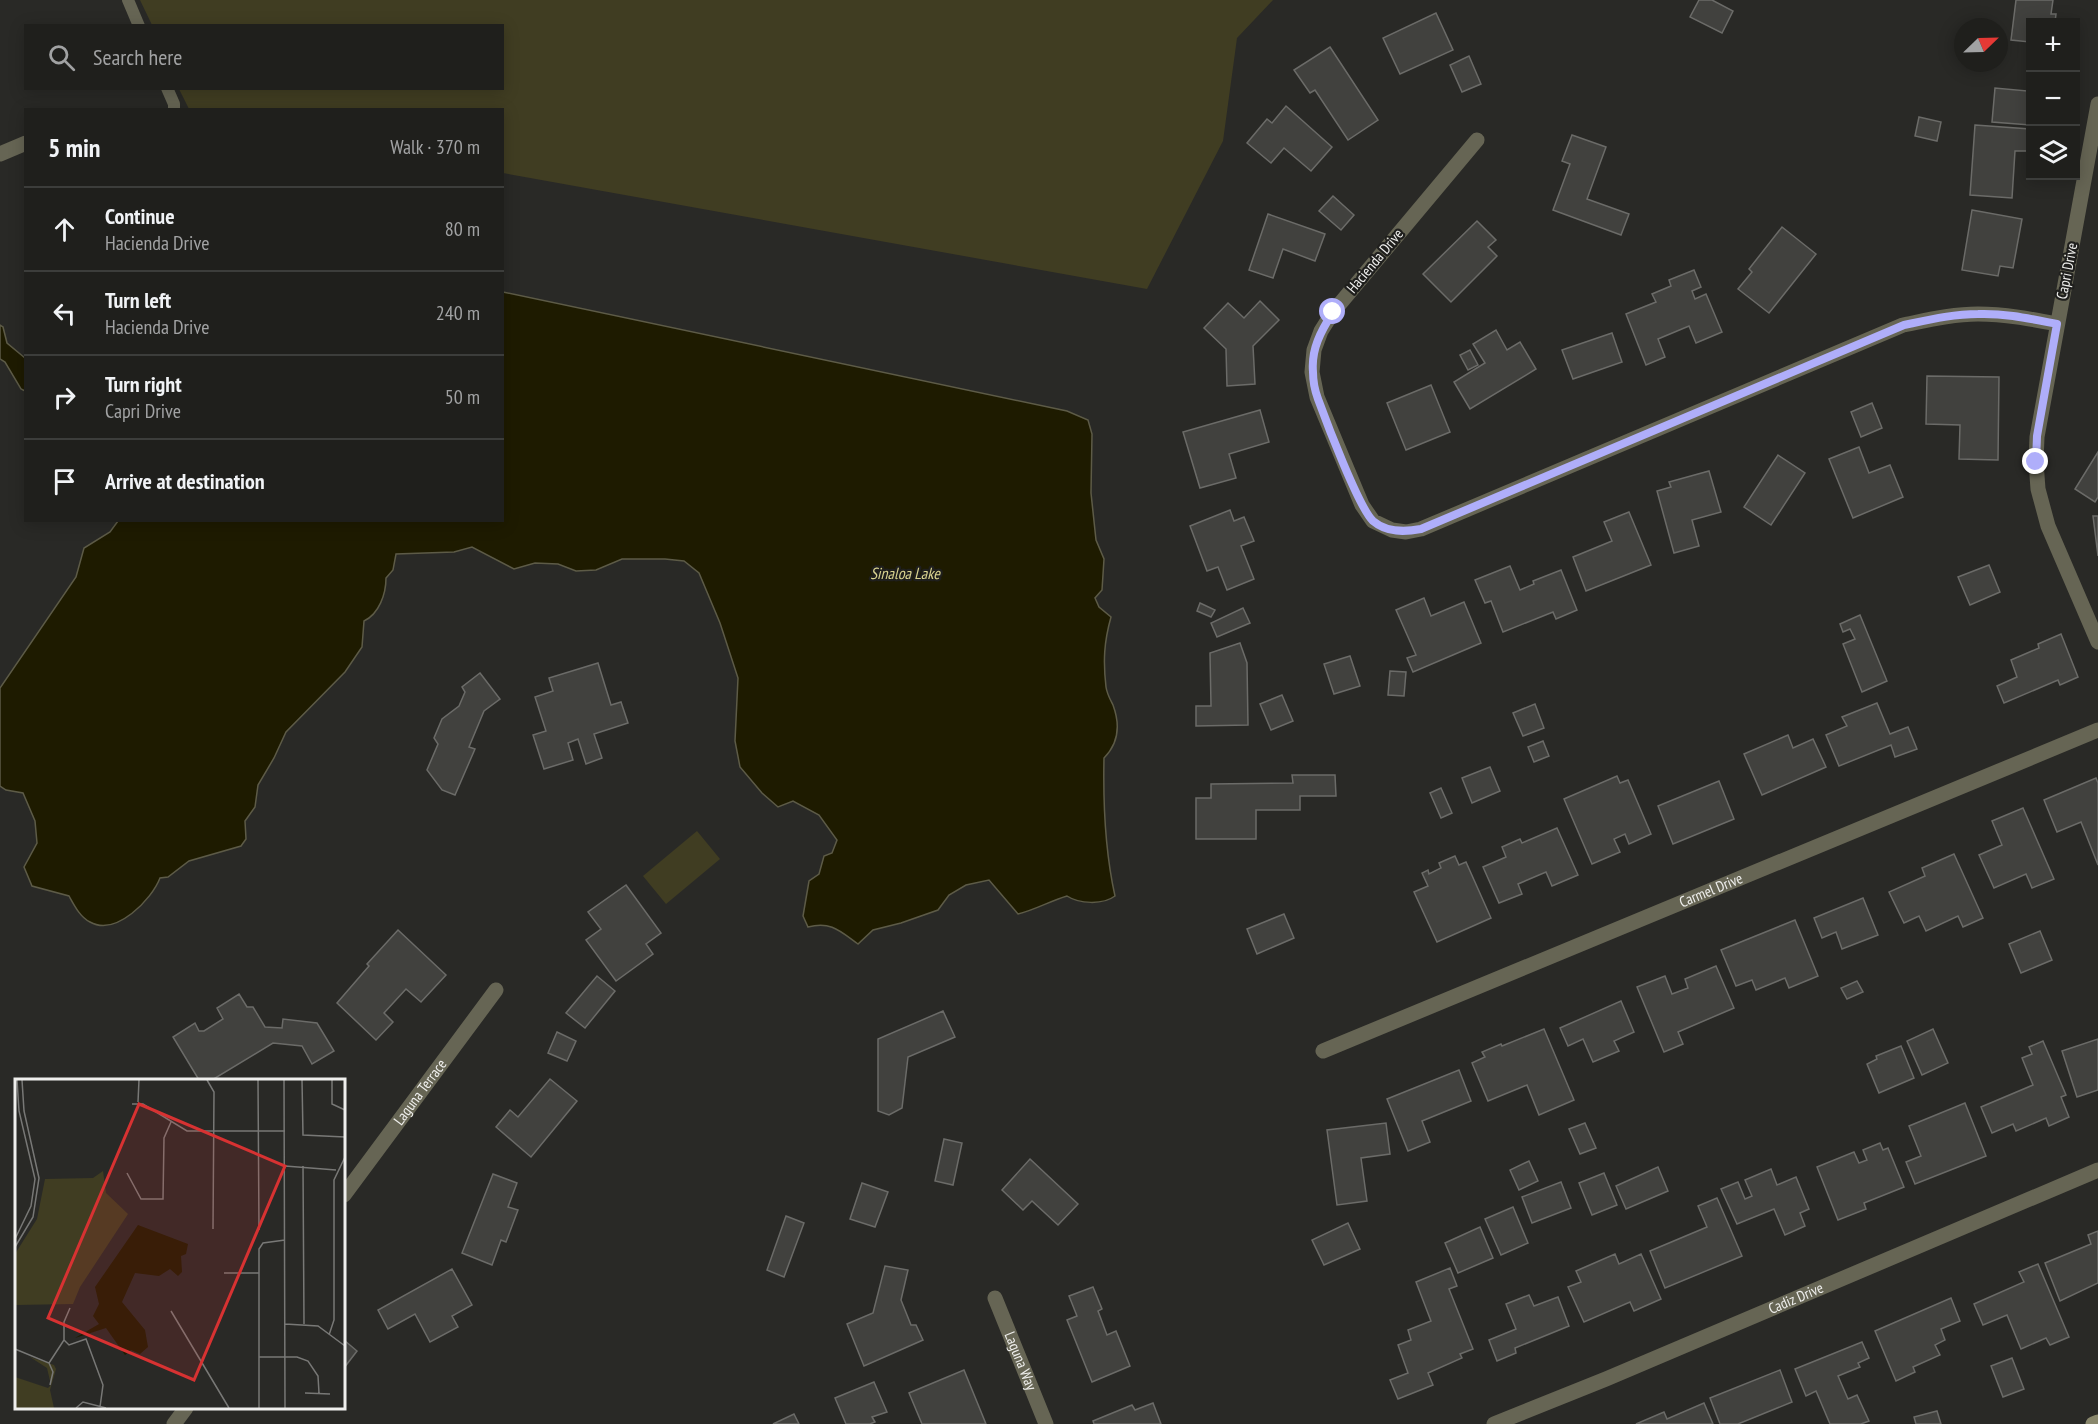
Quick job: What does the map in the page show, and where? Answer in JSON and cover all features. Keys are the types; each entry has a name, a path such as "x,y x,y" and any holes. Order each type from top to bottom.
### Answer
{"street":[{"name":"Capri Drive","path":"2098,104 2037,436 2036,462 2038,489 2049,526 2098,642"},
{"name":"Hacienda Drive","path":"1478,140 1333,312 1321,331 1314,350 1312,372 1317,397 1362,505 1373,521 1392,530 1406,532 1421,529 1904,325 1942,317 1978,314 2016,316 2057,324"},
{"path":"0,154 24,144"},
{"name":"Carmel Drive","path":"1323,1051 2098,730"},
{"name":"Laguna Terrace","path":"345,1194 496,990"},
{"name":"Cadiz Drive","path":"1494,1424 1606,1379 2098,1170"},
{"name":"Laguna Way","path":"995,1298 1046,1424"},
{"path":"174,1424 185,1409"},
{"path":"2093,1424 2098,1422"}],"lane":[{"path":"128,0 138,24"},
{"path":"168,90 174,108"}],"shaded area":[{"path":"140,0 1273,0 1237,38 1223,141 1147,289 504,173 504,108 188,108 180,90 504,90 504,24 152,24"},
{"path":"697,831 720,859 666,904 643,876"}],"water":[{"name":"Sinaloa Lake","path":"504,292 1067,411 1088,420 1092,434 1091,493 1096,540 1104,559 1102,590 1095,598 1099,607 1111,617 1105,652 1106,690 1115,712 1117,733 1113,746 1104,758 1104,793 1105,827 1115,896 1104,901 1091,902 1078,901 1067,896 1018,914 989,880 966,885 949,895 938,910 873,930 858,944 835,928 823,925 808,927 803,916 809,881 819,874 824,856 832,853 837,840 819,815 793,801 778,807 762,793 740,767 735,741 738,678 720,623 699,573 684,561 665,559 622,559 596,570 576,571 558,564 535,563 514,569 472,547 454,552 396,554 393,570 386,578 381,603 374,614 364,621 362,647 345,672 286,732 258,785 255,807 245,821 246,839 241,846 189,861 168,877 160,878 156,887 141,905 121,920 100,925 90,922 83,917 69,896 32,886 24,867 37,843 35,821 23,793 6,790 0,786 0,688 76,577 84,548 110,532 117,522 504,522"},
{"path":"0,325 3,327 7,343 24,357 24,390 5,362 0,359"}],"building":[{"path":"1699,0 1712,0 1733,11 1722,33 1690,17"},
{"path":"2016,0 2053,0 2051,14 2056,14 2056,18 2026,18 2026,42 2011,40"},
{"path":"1436,13 1453,50 1400,74 1383,38"},
{"path":"1330,47 1378,120 1348,140 1315,90 1310,93 1294,70"},
{"path":"1469,56 1481,84 1462,92 1450,65"},
{"path":"1995,88 2026,91 2026,125 1992,122"},
{"path":"1286,106 1332,147 1311,171 1284,148 1271,163 1247,143 1267,119 1272,123"},
{"path":"1919,117 1941,122 1937,141 1915,136"},
{"path":"1975,125 2026,129 2026,151 2015,151 2012,198 1970,195"},
{"path":"1572,135 1606,147 1587,199 1629,214 1621,235 1553,210 1570,164 1562,161"},
{"path":"1333,196 1354,215 1341,230 1319,211"},
{"path":"1972,210 2022,219 2013,268 2000,266 1998,276 1962,270"},
{"path":"1268,214 1325,234 1315,261 1283,249 1273,278 1249,270"},
{"path":"1477,221 1496,240 1488,247 1497,256 1451,302 1423,274"},
{"path":"1782,227 1816,254 1769,313 1738,289 1752,272 1749,269"},
{"path":"1694,270 1701,287 1692,291 1695,299 1706,294 1722,332 1696,343 1689,326 1658,339 1665,357 1646,365 1626,314 1656,302 1652,294 1671,286 1669,280"},
{"path":"1260,301 1279,320 1253,346 1255,384 1227,386 1226,349 1204,328 1228,303 1244,318"},
{"path":"1496,330 1507,350 1520,342 1536,369 1470,409 1454,382 1485,363 1473,344"},
{"path":"1612,333 1622,362 1573,379 1562,350"},
{"path":"1470,350 1478,365 1468,370 1460,355"},
{"path":"1927,376 1999,377 1998,460 1959,459 1960,425 1926,424"},
{"path":"1431,385 1450,432 1406,450 1387,403"},
{"path":"1872,403 1882,428 1861,437 1851,412"},
{"path":"1260,410 1269,442 1229,454 1236,478 1200,488 1183,432"},
{"path":"1859,447 1869,473 1890,465 1903,497 1853,518 1829,459"},
{"path":"2098,452 2098,497 2095,502 2075,489"},
{"path":"1778,455 1805,473 1771,525 1744,507"},
{"path":"1709,471 1721,512 1692,520 1699,546 1674,553 1657,491 1671,487 1669,482"},
{"path":"1230,510 1234,521 1244,517 1254,541 1241,546 1254,579 1227,590 1218,567 1207,571 1190,526"},
{"path":"1629,512 1651,565 1586,591 1573,557 1612,541 1604,522"},
{"path":"2093,516 2098,516 2098,556"},
{"path":"1989,565 2000,592 1970,605 1958,577"},
{"path":"1510,566 1520,590 1534,584 1533,581 1561,570 1577,610 1556,619 1553,612 1503,632 1491,601 1485,603 1475,580"},
{"path":"1424,598 1431,616 1464,602 1481,643 1413,672 1407,658 1416,655 1396,610"},
{"path":"1200,603 1215,610 1211,617 1197,611"},
{"path":"1243,608 1250,623 1217,637 1211,623"},
{"path":"1860,615 1887,681 1862,692 1843,644 1855,639 1850,629 1843,632 1840,624"},
{"path":"2061,634 2078,677 2060,685 2058,680 2004,703 1997,686 2017,677 2011,660 2039,648 2038,644"},
{"path":"1240,643 1247,663 1248,725 1196,726 1196,706 1211,706 1210,653"},
{"path":"1350,656 1360,686 1334,694 1324,664"},
{"path":"598,663 611,705 621,702 628,723 594,734 602,758 586,764 578,739 568,743 573,760 544,769 533,735 546,731 535,697 553,691 549,678"},
{"path":"1390,671 1406,672 1404,696 1388,695"},
{"path":"480,673 500,699 484,711 469,747 475,749 455,795 442,790 427,770 438,744 434,738 442,719 459,706 465,692 462,687"},
{"path":"1282,695 1293,721 1271,730 1260,704"},
{"path":"1877,703 1890,734 1908,727 1917,749 1895,757 1891,745 1839,766 1826,735 1847,726 1842,717"},
{"path":"1535,704 1544,728 1523,736 1513,713"},
{"path":"1788,735 1793,748 1813,739 1826,767 1762,795 1744,754"},
{"path":"1543,741 1549,756 1534,762 1528,747"},
{"path":"1490,767 1500,791 1472,803 1462,778"},
{"path":"1292,775 1335,775 1336,796 1300,796 1300,810 1256,810 1256,839 1196,839 1196,798 1211,798 1211,784 1293,783"},
{"path":"1617,776 1620,783 1628,780 1651,834 1629,844 1625,834 1614,839 1620,852 1592,864 1564,799"},
{"path":"2096,778 2098,783 2098,865 2081,822 2057,832 2044,800"},
{"path":"1719,781 1734,819 1673,844 1658,806"},
{"path":"1441,788 1452,813 1441,818 1430,793"},
{"path":"2023,808 2054,879 2032,888 2026,874 1994,888 1979,855 2002,845 1992,821"},
{"path":"1557,828 1578,875 1552,886 1546,872 1518,884 1522,894 1499,903 1483,867 1506,857 1502,847 1520,839 1522,843"},
{"path":"1954,854 1983,918 1963,927 1958,916 1926,931 1919,916 1904,923 1889,892 1925,876 1922,868"},
{"path":"1455,856 1459,865 1466,862 1491,918 1437,942 1414,892 1428,886 1422,873 1428,870 1429,874 1441,868 1439,863"},
{"path":"626,885 661,933 646,944 653,954 616,981 586,940 601,929 588,912"},
{"path":"1863,898 1878,935 1842,949 1836,932 1822,938 1814,918"},
{"path":"1284,914 1294,938 1257,954 1247,929"},
{"path":"1795,920 1818,976 1789,988 1785,978 1756,990 1752,980 1736,986 1721,950"},
{"path":"398,930 446,975 421,1002 406,989 384,1013 393,1022 376,1040 337,1003 369,966 367,964"},
{"path":"2040,931 2052,960 2021,973 2009,944"},
{"path":"1716,966 1734,1008 1678,1032 1683,1044 1664,1052 1637,987 1665,976 1672,994 1688,988 1685,979"},
{"path":"597,976 615,991 585,1028 566,1013"},
{"path":"1857,981 1863,992 1847,999 1841,988"},
{"path":"239,994 247,1007 253,1007 265,1027 282,1028 283,1019 317,1023 334,1051 312,1064 302,1046 273,1043 214,1079 198,1079 173,1037 195,1023 199,1031 204,1031 223,1019 217,1008"},
{"path":"1621,1001 1634,1032 1614,1041 1619,1051 1593,1062 1583,1039 1568,1046 1560,1028"},
{"path":"943,1011 955,1037 908,1057 902,1108 889,1115 878,1111 878,1039"},
{"path":"1544,1029 1574,1100 1539,1115 1527,1085 1488,1101 1472,1063 1485,1057 1482,1052"},
{"path":"1933,1029 1948,1063 1922,1075 1907,1041"},
{"path":"557,1032 576,1041 567,1061 548,1053"},
{"path":"2098,1039 2098,1090 2077,1097 2062,1051"},
{"path":"2043,1041 2066,1095 2061,1097 2069,1117 2049,1126 2046,1118 2016,1131 2013,1124 1992,1133 1981,1107 2033,1085 2022,1058 2032,1054 2029,1047"},
{"path":"1901,1046 1914,1078 1879,1093 1867,1064 1877,1059 1876,1056"},
{"path":"1459,1070 1471,1101 1422,1121 1430,1142 1408,1151 1387,1099"},
{"path":"550,1079 577,1101 531,1157 496,1127 510,1110 518,1117"},
{"path":"1965,1103 1986,1156 1915,1184 1906,1162 1921,1156 1909,1126"},
{"path":"1386,1123 1390,1154 1361,1158 1367,1201 1337,1205 1327,1130"},
{"path":"1585,1123 1596,1148 1580,1154 1569,1129"},
{"path":"944,1139 962,1143 953,1185 935,1181"},
{"path":"1880,1143 1883,1150 1888,1148 1904,1187 1864,1203 1866,1209 1838,1220 1817,1167 1854,1152 1859,1163 1867,1160 1863,1150"},
{"path":"1030,1159 1078,1204 1058,1225 1032,1201 1023,1210 1002,1190"},
{"path":"1529,1161 1538,1181 1519,1190 1510,1170"},
{"path":"1658,1167 1668,1191 1626,1209 1616,1186"},
{"path":"1771,1169 1777,1185 1796,1177 1809,1209 1800,1213 1805,1226 1785,1235 1774,1209 1737,1224 1721,1189 1738,1182 1745,1199 1752,1196 1745,1180"},
{"path":"1604,1173 1617,1205 1592,1215 1579,1183"},
{"path":"493,1174 517,1183 508,1207 518,1210 506,1242 501,1240 492,1265 462,1253"},
{"path":"1561,1182 1571,1208 1532,1223 1522,1197"},
{"path":"862,1183 888,1192 875,1227 850,1219"},
{"path":"1717,1198 1742,1256 1665,1288 1650,1251 1707,1227 1698,1206"},
{"path":"1513,1207 1528,1243 1501,1255 1485,1219"},
{"path":"786,1216 804,1223 784,1277 767,1270"},
{"path":"1348,1223 1360,1249 1324,1265 1312,1240"},
{"path":"1480,1227 1493,1258 1458,1273 1445,1243"},
{"path":"2098,1231 2098,1283 2060,1301 2045,1263 2091,1244 2088,1235"},
{"path":"1615,1254 1619,1264 1641,1254 1661,1299 1634,1311 1630,1302 1584,1322 1568,1287 1581,1282 1576,1271"},
{"path":"2038,1264 2069,1337 2050,1345 2046,1338 2021,1349 2007,1315 1983,1325 1974,1304 2024,1282 2019,1272"},
{"path":"885,1266 908,1270 901,1300 911,1325 916,1325 923,1340 864,1366 847,1324 873,1313"},
{"path":"1450,1268 1457,1286 1449,1289 1473,1349 1460,1354 1462,1358 1428,1373 1433,1385 1398,1399 1390,1380 1408,1373 1398,1345 1411,1340 1408,1330 1431,1321 1416,1282"},
{"path":"452,1269 472,1305 452,1316 458,1327 430,1342 415,1314 388,1329 378,1310"},
{"path":"1093,1287 1102,1309 1098,1311 1107,1335 1116,1331 1130,1366 1092,1382 1067,1320 1077,1316 1069,1296"},
{"path":"1529,1295 1534,1306 1558,1297 1569,1326 1515,1348 1516,1353 1497,1361 1489,1340 1516,1329 1506,1304"},
{"path":"1951,1298 1960,1321 1941,1329 1945,1340 1935,1345 1940,1355 1913,1367 1915,1372 1896,1381 1875,1331"},
{"path":"345,1341 357,1351 345,1367"},
{"path":"1862,1342 1869,1358 1858,1363 1860,1367 1838,1376 1848,1399 1857,1395 1869,1421 1861,1424 1830,1424 1816,1391 1806,1396 1795,1369"},
{"path":"2012,1358 2024,1389 2003,1397 1991,1366"},
{"path":"964,1370 986,1424 922,1424 909,1393"},
{"path":"1780,1370 1792,1402 1738,1424 1720,1424 1710,1398"},
{"path":"874,1382 887,1412 872,1417 875,1422 870,1424 846,1424 835,1398"},
{"path":"1153,1403 1161,1424 1094,1424 1093,1421 1132,1405 1135,1410"},
{"path":"1704,1403 1713,1424 1636,1424 1664,1412 1667,1419"},
{"path":"1937,1411 1941,1424 1916,1424 1914,1417"},
{"path":"794,1414 799,1424 773,1424"}],"route":[{"path":"1333,312 1321,331 1314,350 1312,372 1317,397 1362,505 1373,521 1392,530 1406,532 1421,529 1904,325 1942,317 1978,314 2016,316 2057,324 2037,436 2036,462"}]}
